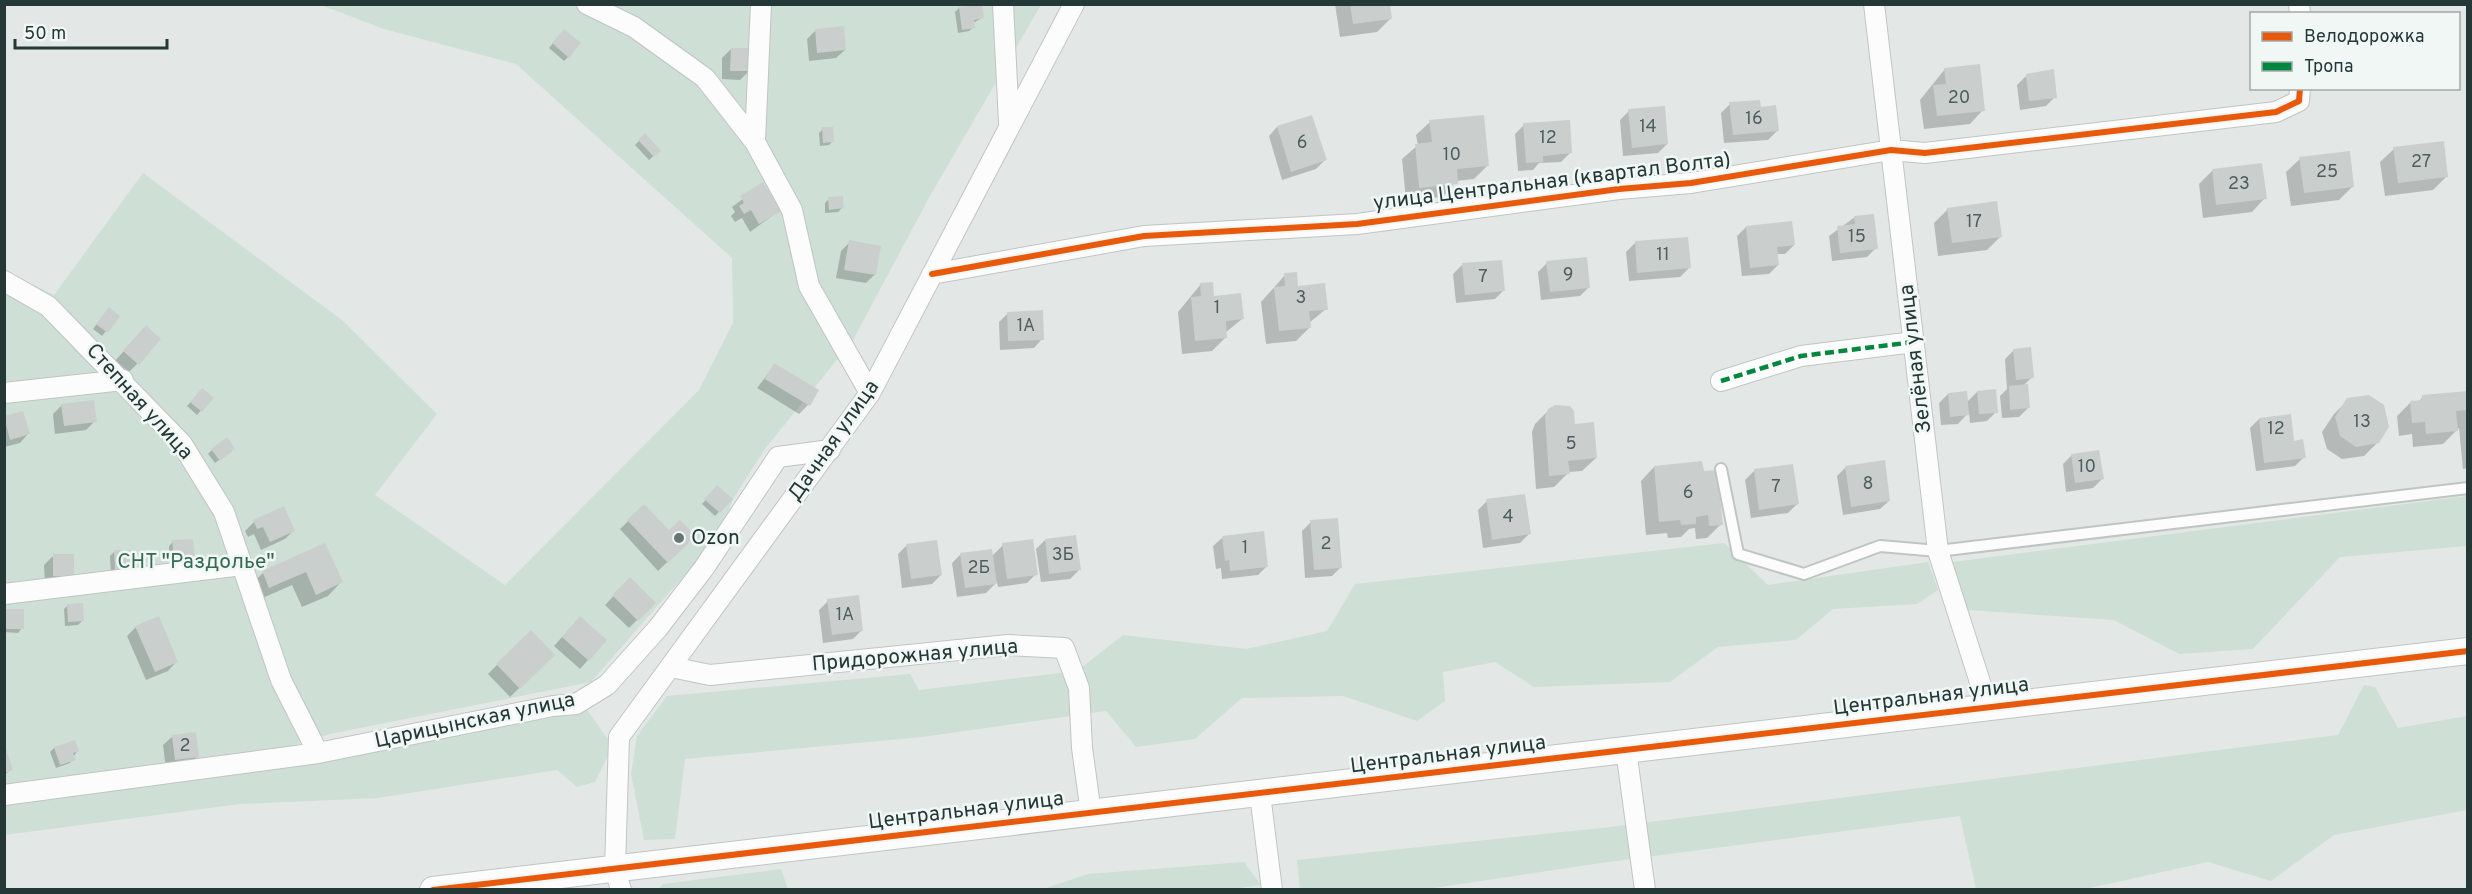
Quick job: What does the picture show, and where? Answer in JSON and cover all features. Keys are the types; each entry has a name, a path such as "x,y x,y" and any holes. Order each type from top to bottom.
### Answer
{"street":[{"path":"587,4 634,27 705,78 755,142 792,210 809,286 870,393"},
{"path":"755,142 761,4"},
{"path":"1003,4 1010,126"},
{"name":"Дачная улица","path":"618,879 619,737 870,393 1074,4"},
{"name":"Зелёная улица","path":"1874,4 1938,551 1988,707"},
{"name":"улица Центральная (квартал Волта)","path":"932,274 1144,236 1358,224 1619,189 1691,183 1891,150 1925,153 2276,112 2299,101 2300,90"},
{"name":"Степная улица","path":"4,281 48,306 123,380 182,444 224,512 281,680 318,753"},
{"path":"1721,381 1801,356 1914,342"},
{"path":"4,393 123,380"},
{"name":"Царицынская улица","path":"4,795 318,753 553,706 576,704 606,685 658,628 704,568 778,457 830,450"},
{"path":"4,594 242,565"},
{"name":"Придорожная улица","path":"671,667 710,675 1008,645 1064,648 1079,688 1091,813"},
{"name":"Центральная улица","path":"433,890 618,879 1091,813 2468,651"},
{"path":"1626,750 1645,890"},
{"path":"1260,794 1272,890"}],"lane":[{"path":"1721,468 1738,554 1804,574 1880,546 1938,551 2468,488"}],"green space":[{"name":"СНТ \"Раздолье\"","path":"321,5 1041,5 930,196 853,340 765,449 733,499 724,523 710,546 591,682 330,734 288,747 5,785 4,270 54,295 143,173 342,320 437,414 375,495 505,585 699,390 733,323 732,258 516,64 384,29"},
{"path":"2467,496 2467,546 2340,557 2253,649 2179,654 2114,620 1968,610 1952,562"},
{"path":"1724,543 1768,585 1928,562 1938,590 1917,604 1833,609 1796,640 1718,647 1670,682 1534,687 1495,662 1443,672 1445,701 1417,721 1343,696 1242,698 1195,739 1136,747 1106,711 922,737 685,759 675,839 644,840 631,774 637,736 667,696 910,674 919,690 1077,671 1123,635 1246,649 1327,631 1355,584"},
{"path":"2364,685 2375,687 2398,728 2467,716 2467,810 2334,835 2271,881 2208,862 2085,889 1976,889 1960,816 1601,863 1427,889 1300,889 1297,860 1610,827 2338,735"},
{"path":"587,710 613,746 595,782 577,787 557,770 378,798 240,804 5,835 4,795 539,714"},
{"path":"1244,862 1261,885 1226,890 1043,889 1088,874"},
{"path":"781,869 788,889 658,889 663,884"}],"building":[{"path":"982,4 984,18 974,20 975,28 962,30 959,7"},
{"path":"1350,4 1390,4 1392,19 1353,24"},
{"path":"844,26 846,50 817,53 815,29"},
{"path":"564,29 581,43 569,58 552,43"},
{"path":"731,48 751,48 751,71 730,71"},
{"path":"1980,64 1985,111 1937,116 1933,85 1946,84 1944,68"},
{"path":"2054,69 2057,98 2029,101 2026,74"},
{"path":"1760,100 1761,107 1776,105 1779,131 1733,135 1729,102"},
{"path":"1665,106 1668,144 1632,148 1628,109"},
{"path":"1312,115 1327,160 1291,172 1277,126"},
{"path":"1484,115 1489,166 1457,169 1458,184 1419,188 1415,144 1432,142 1429,120"},
{"path":"1570,120 1572,153 1543,156 1543,162 1526,163 1523,123"},
{"path":"822,127 833,127 834,142 823,143"},
{"path":"645,133 661,151 654,157 638,140"},
{"path":"2444,141 2448,177 2398,183 2393,147"},
{"path":"2350,151 2354,187 2304,193 2299,157"},
{"path":"2262,163 2267,199 2216,205 2212,169"},
{"path":"763,182 781,211 759,224 751,210 744,214 739,206 744,203 740,196"},
{"path":"843,196 844,208 829,210 828,197"},
{"path":"1997,201 2002,237 1952,243 1947,208"},
{"path":"1874,214 1878,249 1840,253 1837,226 1855,224 1854,216"},
{"path":"1792,221 1795,245 1777,247 1779,265 1750,268 1746,226"},
{"path":"1688,237 1691,268 1637,273 1635,241"},
{"path":"849,240 881,246 876,275 844,270"},
{"path":"1587,257 1590,288 1550,292 1546,261"},
{"path":"1502,260 1505,291 1465,295 1462,263"},
{"path":"1297,272 1298,286 1325,283 1328,310 1309,311 1311,328 1279,331 1274,287 1285,286 1284,273"},
{"path":"1213,282 1214,296 1241,293 1244,319 1226,321 1227,338 1195,341 1191,297 1201,296 1200,283"},
{"path":"109,307 120,316 108,333 96,324"},
{"path":"1043,310 1044,340 1008,341 1007,312"},
{"path":"146,325 161,339 139,365 123,351"},
{"path":"2031,347 2034,378 2016,380 2013,349"},
{"path":"774,363 819,390 810,406 765,379"},
{"path":"2028,384 2030,408 2010,410 2009,386"},
{"path":"202,388 214,398 202,412 190,402"},
{"path":"1996,389 1998,413 1979,414 1977,391"},
{"path":"1967,391 1969,415 1950,417 1948,393"},
{"path":"2468,391 2468,410 2456,411 2458,431 2426,434 2425,422 2412,423 2410,401 2422,400 2422,395"},
{"path":"2369,395 2384,405 2389,427 2379,443 2356,447 2340,436 2335,417 2347,398"},
{"path":"94,400 97,422 64,426 61,404"},
{"path":"1555,405 1570,406 1574,411 1575,424 1594,422 1597,458 1568,461 1570,474 1549,476 1545,417 1548,409"},
{"path":"23,411 30,434 10,440 4,416"},
{"path":"2291,414 2294,441 2303,439 2306,458 2264,463 2259,418"},
{"path":"227,437 235,449 220,461 211,449"},
{"path":"2099,450 2104,479 2075,483 2071,454"},
{"path":"1885,460 1890,501 1851,507 1845,466"},
{"path":"1702,461 1704,471 1717,470 1723,525 1709,526 1708,515 1696,517 1696,524 1681,525 1680,520 1659,522 1654,466"},
{"path":"1793,464 1799,504 1759,510 1754,469"},
{"path":"717,485 733,499 720,513 704,499"},
{"path":"1525,494 1531,534 1492,540 1486,499"},
{"path":"644,504 669,530 680,520 696,536 668,563 627,520"},
{"path":"284,506 295,531 270,542 263,527 257,529 253,520"},
{"path":"1338,518 1342,568 1314,570 1310,520"},
{"path":"1264,531 1268,567 1230,571 1229,560 1225,561 1222,536"},
{"path":"1076,535 1081,570 1049,574 1045,539"},
{"path":"193,539 195,558 174,559 172,540"},
{"path":"1033,539 1038,575 1007,579 1002,543"},
{"path":"937,540 942,575 911,579 906,544"},
{"path":"325,543 343,582 316,595 306,572 269,588 262,571"},
{"path":"992,549 997,584 965,588 960,553"},
{"path":"114,550 136,550 137,570 115,570"},
{"path":"53,554 74,554 74,576 53,576"},
{"path":"630,577 656,603 638,621 612,595"},
{"path":"859,595 863,631 832,635 827,599"},
{"path":"83,603 84,621 68,622 67,604"},
{"path":"6,609 24,609 24,629 6,629"},
{"path":"159,616 178,662 155,672 135,626"},
{"path":"580,616 607,640 589,661 562,637"},
{"path":"531,630 555,655 520,689 496,664"},
{"path":"196,732 199,757 175,760 172,735"},
{"path":"75,740 79,751 73,753 76,760 60,765 54,747"},
{"path":"5,746 13,770 5,773"}],"marked path":[{"path":"1721,381 1801,356 1914,342"}],"cycle path":[{"path":"932,274 1144,236 1357,224 1619,189 1691,183 1891,150 1925,153 2276,112 2299,101 2300,90"},
{"path":"433,890 2468,651"}],"place":[{"name":"Ozon","path":"679,538"}]}
